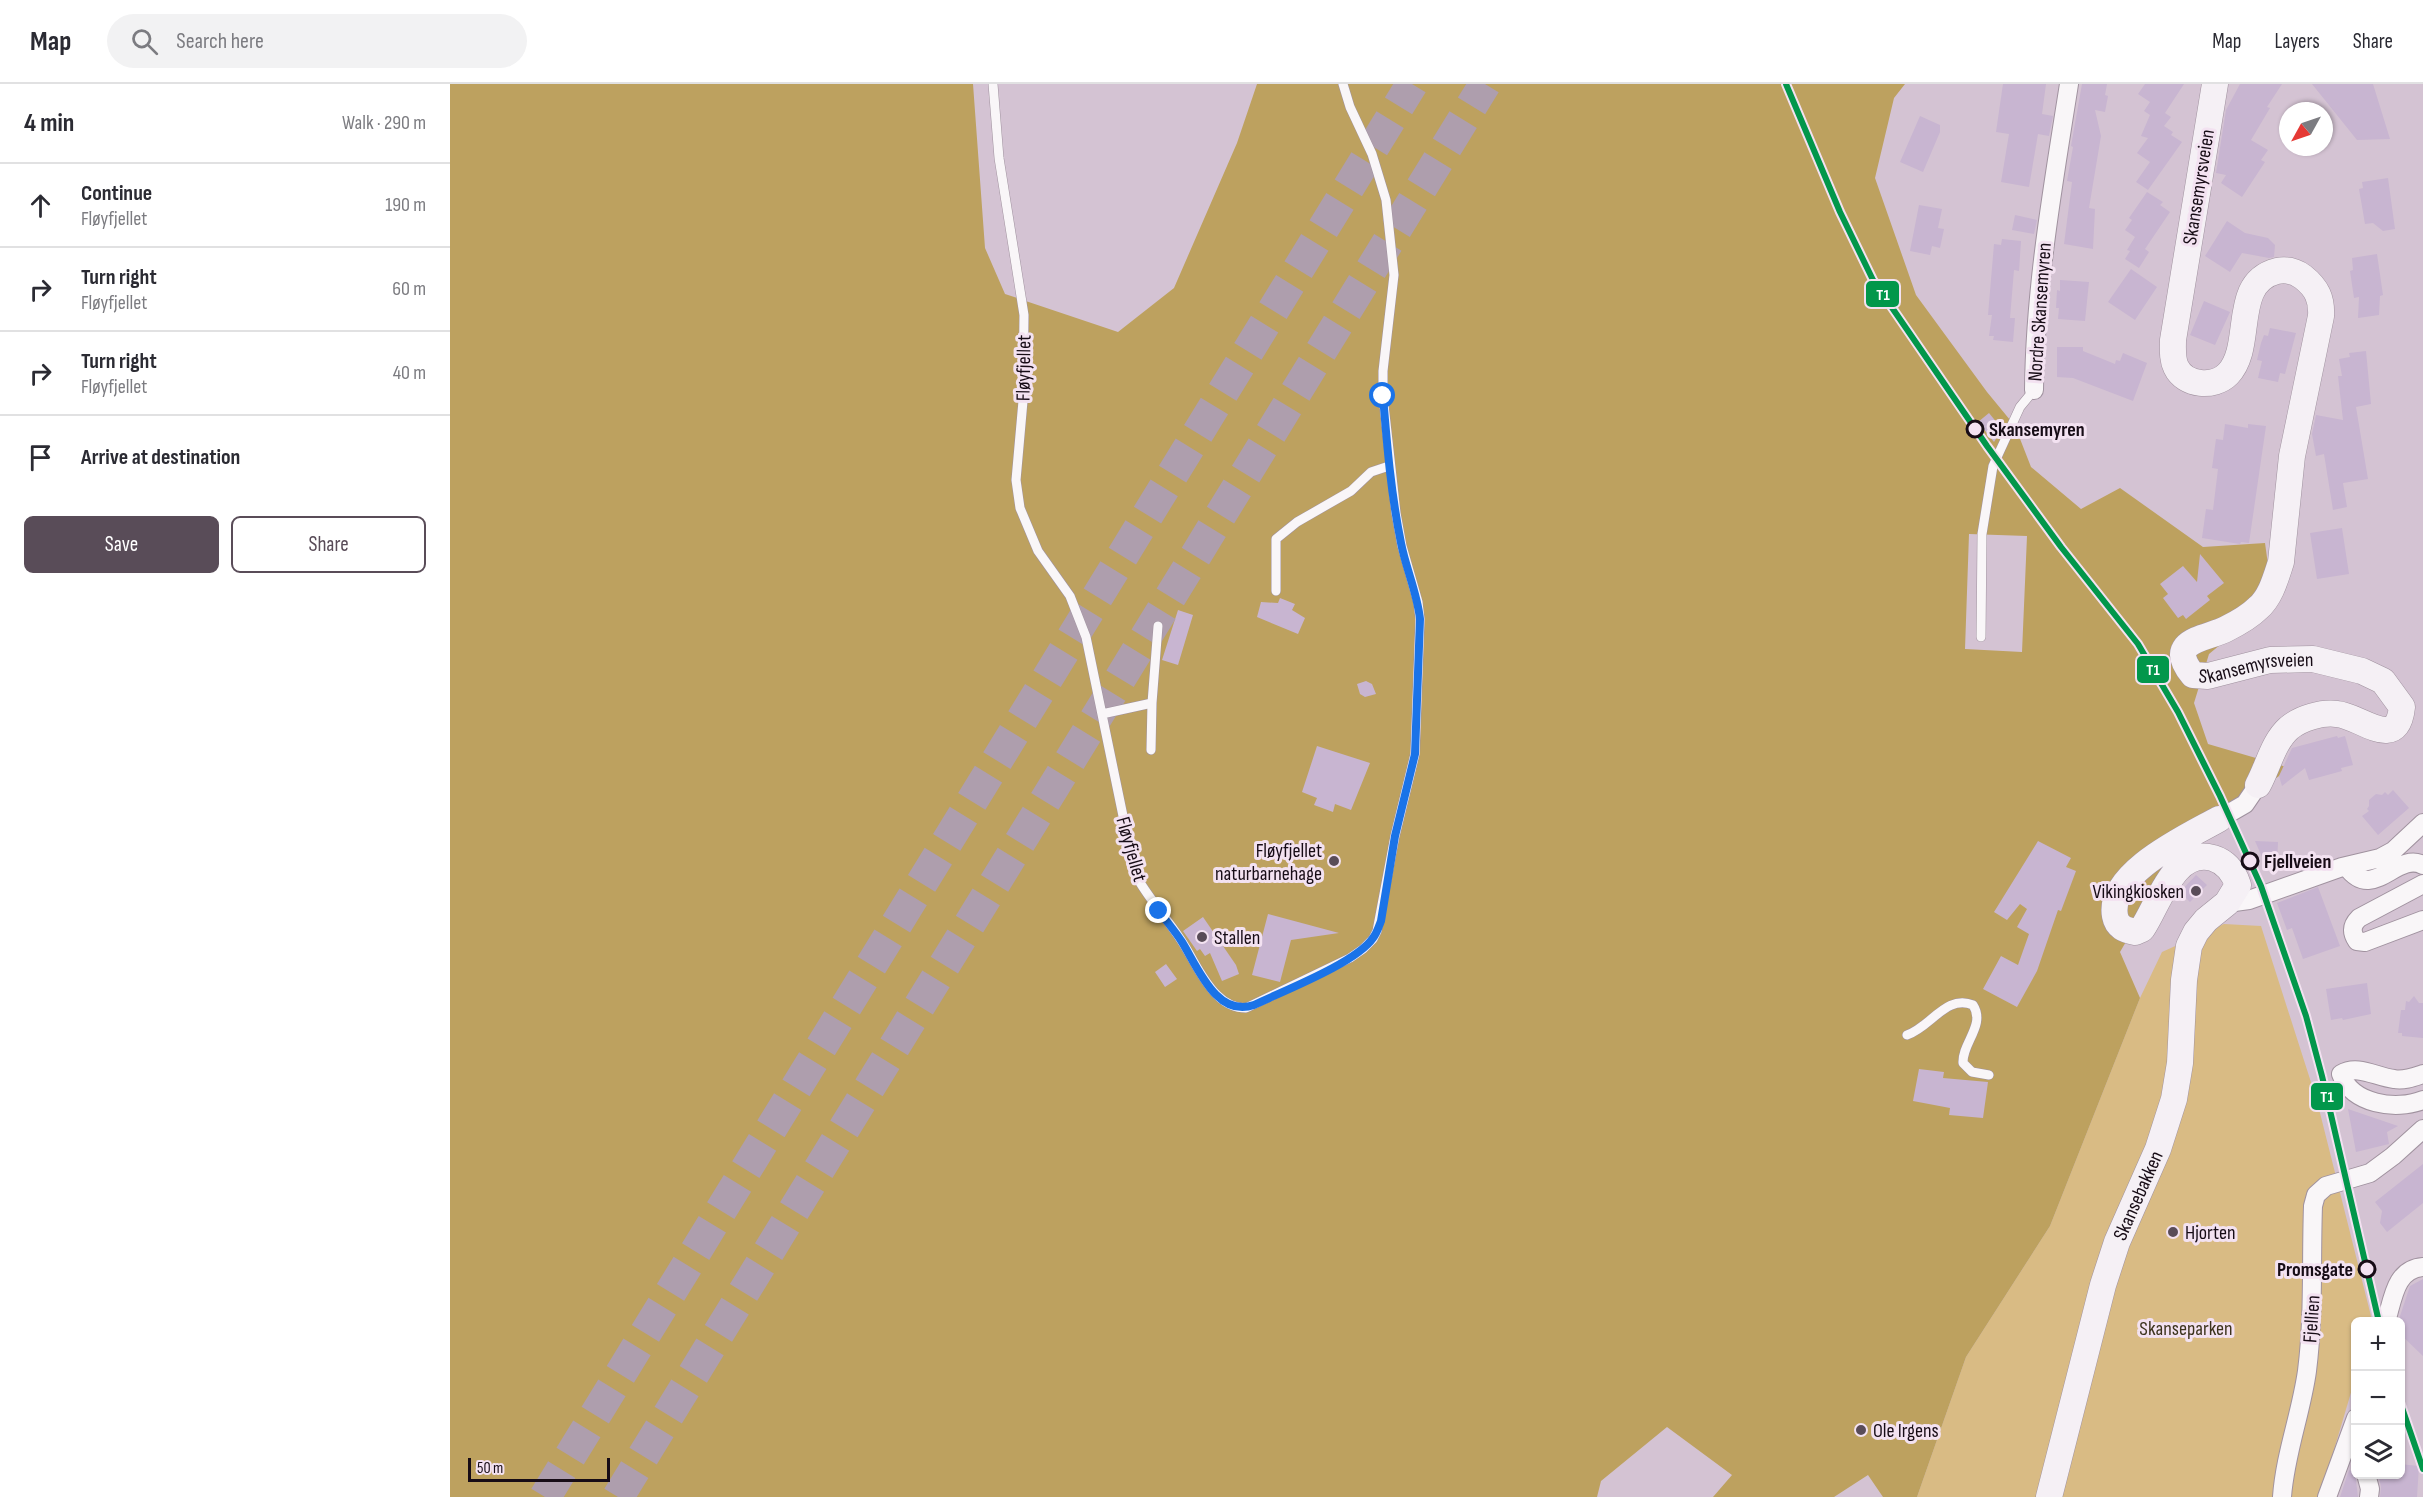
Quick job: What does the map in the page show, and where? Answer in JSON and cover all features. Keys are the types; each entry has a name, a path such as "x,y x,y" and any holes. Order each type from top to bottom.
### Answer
{"street":[{"name":"Nordre Skansemyren","path":"2034,390 2042,253 2069,84"},
{"name":"Skansemyrsveien","path":"2215,84 2173,340 2175,366 2196,383 2214,382 2228,374 2237,357 2252,288 2269,273 2281,270 2296,272 2312,284 2322,300 2321,316 2292,456 2281,562 2275,578 2258,608 2226,629 2193,640 2188,644 2184,660 2193,675 2208,676 2270,660 2313,659 2362,671 2383,681 2402,707 2401,719 2391,729 2384,731 2337,714 2323,714 2300,722 2289,729 2278,744 2258,785 2245,804 2152,857 2138,869 2118,897 2114,909 2115,920 2120,927 2135,932 2142,929 2175,872 2184,863 2205,856 2218,860 2234,874 2238,885 2228,903"},
{"path":"2228,903 2255,898 2346,866 2380,858 2393,851 2423,823"},
{"path":"2346,866 2353,876 2359,880 2368,881 2412,862 2423,865"},
{"path":"2423,884 2358,918 2352,927 2353,935 2357,941 2364,942 2423,920"},
{"name":"Skansebakken","path":"2049,1497 2103,1285 2117,1242 2158,1149 2174,1099 2180,1063 2184,980 2189,946 2196,932 2206,920 2228,903"},
{"path":"2423,1074 2397,1080 2359,1070 2349,1069 2341,1074 2344,1084 2372,1101 2406,1106 2423,1100"},
{"name":"Fjellien","path":"2282,1497 2289,1451 2303,1395 2312,1329 2313,1206 2316,1195 2326,1186 2370,1173 2423,1129"},
{"path":"2387,1317 2398,1281 2410,1269 2423,1267"},
{"path":"2327,1497 2351,1451"},
{"path":"2367,1479 2369,1497"}],"lane":[{"name":"Fløyfjellet","path":"993,84 999,158 1024,315 1023,401 1016,480 1020,508 1038,551 1062,584 1079,614 1135,874 1180,939 1206,983 1217,996 1237,1008 1246,1008 1322,972 1363,949 1373,939 1381,921 1395,836 1415,754 1420,619 1418,603 1402,546 1389,466 1383,371 1394,275 1389,224 1380,176 1350,107 1343,84"},
{"name":"Nordre Skansemyren","path":"1981,637 1982,534 1993,466 2020,407 2034,390"},
{"path":"1276,591 1276,538 1297,522 1351,491 1371,472 1389,466"},
{"path":"1151,750 1158,626"},
{"path":"1102,714 1152,703"},
{"path":"1907,1035 1922,1028 1953,1004 1960,1001 1973,1005 1977,1017 1976,1025 1964,1051 1964,1063 1972,1072 1989,1075"}],"green space":[{"name":"Skanseparken","path":"2224,924 2261,926 2317,1101 2371,1317 2351,1317 2351,1392 2320,1497 1917,1497 1966,1357 2050,1226 2140,998 2162,952"}],"shaded area":[{"path":"450,84 973,84 985,248 1005,294 1118,332 1174,288 1237,143 1257,84 1905,84 1894,98 1875,178 1916,295 1987,392 2015,426 2031,467 2081,509 2120,488 2203,547 2265,543 2273,601 2209,654 2194,703 2208,744 2290,768 2181,847 2120,952 2140,998 2050,1226 1966,1357 1917,1497 1883,1497 1868,1475 1834,1497 1713,1497 1732,1475 1667,1427 1601,1481 1597,1497 450,1497","holes":["1969,534 2027,536 2022,652 1965,649"]}],"building":[{"path":"2003,84 2046,84 2042,114 2053,116 2049,136 2038,134 2029,187 2001,182 2009,134 1996,132"},
{"path":"2082,84 2107,84 2105,95 2108,96 2105,112 2095,110 2101,136 2089,208 2095,209 2093,249 2064,244 2072,182 2067,181"},
{"path":"2145,84 2184,84 2165,113 2171,117 2164,126 2173,132 2171,135 2182,142 2148,190 2136,182 2150,162 2137,153 2148,138 2141,136 2150,115 2144,111 2150,102 2138,94"},
{"path":"2240,84 2282,84 2267,107 2270,108 2251,140 2268,150 2261,160 2265,162 2242,197 2221,183 2226,175 2216,173 2226,110"},
{"path":"2312,84 2373,84 2390,139 2357,140 2333,110 2333,102 2326,102"},
{"path":"1920,116 1940,125 1940,132 1923,172 1900,162"},
{"path":"2388,178 2395,229 2383,231 2373,223 2365,224 2359,189 2363,188 2362,182"},
{"path":"2147,192 2163,202 2160,205 2170,212 2145,249 2149,252 2139,268 2125,259 2130,251 2127,250 2135,237 2125,230 2132,220 2129,218"},
{"path":"1919,205 1942,209 1938,228 1944,229 1940,248 1932,246 1930,255 1910,251"},
{"path":"2015,215 2037,220 2034,234 2012,230"},
{"path":"2227,221 2245,233 2268,238 2275,245 2274,257 2242,253 2230,272 2205,256"},
{"path":"2002,239 2021,241 2019,271 2014,270 2010,318 2015,318 2013,342 1993,340 1994,336 1989,336 1992,315 1988,315 1994,244 2001,245"},
{"path":"2377,254 2383,295 2380,296 2379,315 2358,318 2359,297 2354,298 2350,271 2353,270 2352,258"},
{"path":"2131,269 2157,287 2135,320 2108,302"},
{"path":"2060,280 2089,282 2085,321 2058,319 2059,308 2056,308"},
{"path":"2204,301 2230,312 2215,345 2190,335"},
{"path":"2270,328 2296,333 2285,374 2280,373 2278,382 2258,378 2262,361 2257,360 2261,343 2264,335 2268,336"},
{"path":"2057,347 2083,347 2083,351 2115,364 2116,360 2120,361 2123,353 2147,363 2133,401 2073,378 2057,377"},
{"path":"2366,351 2371,404 2356,407 2368,479 2343,483 2347,507 2333,510 2324,454 2316,456 2312,434 2316,415 2343,420 2338,376 2342,376 2339,359 2350,357 2349,353"},
{"name":"Skansemyren","path":"1989,413 2002,429 1994,442 1978,422"},
{"path":"2225,424 2248,428 2248,424 2266,426 2249,543 2241,542 2240,544 2202,538 2206,509 2213,510 2218,469 2212,468 2216,439 2223,440"},
{"path":"2342,528 2349,574 2317,579 2310,533"},
{"path":"2200,554 2224,583 2207,596 2210,600 2186,619 2183,615 2178,618 2163,598 2168,594 2160,584 2183,566 2197,582"},
{"path":"1280,598 1295,604 1292,610 1305,618 1298,634 1257,617 1261,602 1278,603"},
{"path":"1178,610 1193,615 1178,665 1162,660"},
{"path":"1366,681 1372,684 1376,694 1365,697 1360,694 1357,684"},
{"path":"2337,736 2338,738 2345,736 2353,765 2341,768 2342,771 2309,780 2305,768 2282,786 2279,776 2292,748"},
{"path":"1317,746 1370,763 1351,810 1335,804 1333,812 1314,805 1317,798 1302,792"},
{"path":"2393,790 2409,808 2378,835 2362,816 2369,811 2367,809 2369,800 2376,794 2382,795 2385,792 2388,795"},
{"path":"2038,841 2071,858 2066,867 2076,871 2061,911 2058,910 2037,971 2017,1007 1983,989 2001,956 2018,965 2029,934 2017,927 2027,909 2020,904 2007,920 1994,912"},
{"name":"Fjellveien","path":"2255,841 2278,842 2277,863 2262,863 2262,857"},
{"path":"2196,875 2207,885 2190,902 2180,892"},
{"path":"2318,887 2340,946 2303,959 2292,928 2287,930 2277,903"},
{"path":"1268,914 1339,933 1291,940 1280,982 1252,975"},
{"path":"1203,917 1236,965 1239,974 1222,981 1210,953 1205,956 1200,949 1197,951 1183,931"},
{"path":"1166,964 1177,979 1165,987 1155,972"},
{"path":"2367,983 2371,1014 2331,1020 2326,989"},
{"path":"2414,996 2419,1003 2423,1003 2423,1038 2402,1036 2402,1033 2398,1033 2401,1010 2405,1010 2406,1001 2409,1002"},
{"path":"1919,1069 1944,1072 1943,1078 1988,1082 1983,1118 1949,1115 1950,1108 1913,1101"},
{"path":"2348,1109 2398,1126 2387,1132 2389,1144 2356,1152"},
{"path":"2423,1164 2423,1203 2387,1232 2380,1223 2382,1211 2375,1202"},
{"path":"2423,1279 2423,1356 2405,1339 2405,1317 2400,1317 2410,1286"},
{"path":"2405,1465 2419,1466 2417,1497 2380,1497 2379,1479 2405,1479"},
{"path":"2349,1470 2351,1471 2351,1479 2356,1479 2358,1497 2340,1497"}],"tunnel":[{"path":"545,1497 1412,84"},
{"path":"618,1497 1485,84"}],"transit line":[{"name":"T1","path":"1786,84 1840,212 1873,280 1987,446 2061,547 2138,644 2178,712 2220,796 2261,886 2306,1016 2378,1317"},
{"name":"T1","path":"2405,1417 2423,1469"}],"place":[{"name":"Skansemyren","path":"1975,429"},
{"name":"Fløyfjellet naturbarnehage","path":"1334,861"},
{"name":"Fjellveien","path":"2250,861"},
{"name":"Vikingkiosken","path":"2196,891"},
{"name":"Stallen","path":"1202,937"},
{"name":"Hjorten","path":"2173,1232"},
{"name":"Promsgate","path":"2367,1269"},
{"name":"Ole Irgens","path":"1861,1430"}],"route":[{"path":"1159,911 1180,939 1206,983 1217,996 1237,1008 1254,1005 1350,958 1373,939 1377,931 1381,921 1395,836 1415,754 1420,619 1415,588 1402,546 1396,513 1383,396"}]}
